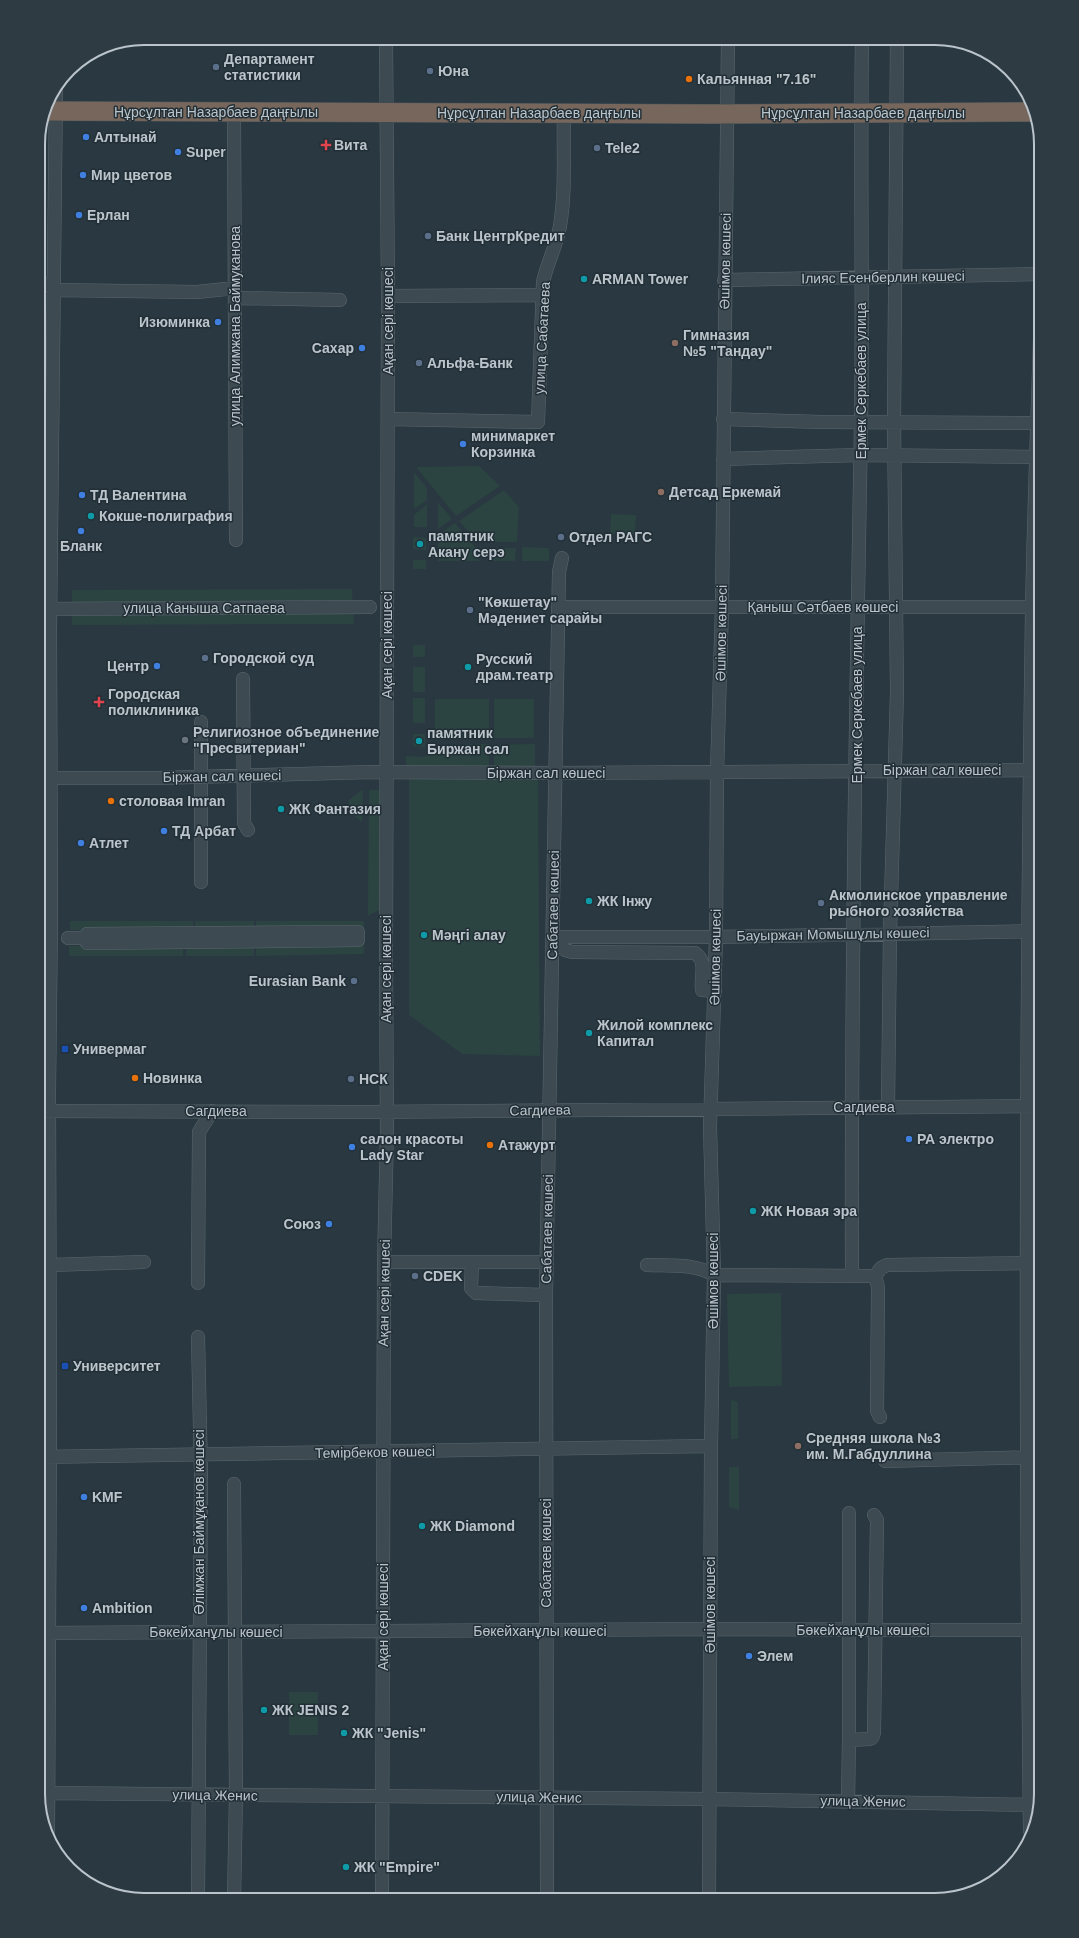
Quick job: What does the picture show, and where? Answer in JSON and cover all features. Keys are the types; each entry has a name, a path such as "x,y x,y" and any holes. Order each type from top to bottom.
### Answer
{"highway":[{"name":"Нұрсұлтан Назарбаев даңғылы","path":"51,111 726,114 1029,112"}],"street":[{"name":"Ақан сері көшесі","path":"382,1893 384,1262 387,1112 388,296 386,45"},
{"name":"Әшімов көшесі","path":"709,1893 711,1446 714,1275 711,1108 715,991 722,606 724,280 728,45"},
{"name":"Ермек Серкебаев улица","path":"852,1276 852,1108 857,606 861,422 862,45"},
{"path":"888,1107 890,933 897,692 894,422 897,45"},
{"name":"улица Алимжана Баймуканова","path":"234,112 236,540"},
{"path":"45,573 53,287 50,113"},
{"name":"улица Сабатаева","path":"388,419 538,422 543,295 546,269 556,242 562,210 564,113"},
{"name":"Ілияс Есенберлин көшесі","path":"724,280 1034,274"},
{"path":"45,286 235,293 340,300"},
{"path":"388,296 543,295"},
{"path":"723,419 861,422 1034,423"},
{"path":"723,459 860,455 1034,457"},
{"name":"Сабатаев көшесі","path":"547,1893 546,1262 550,1110 558,572 562,558"},
{"name":"улица Каныша Сатпаева","path":"45,609 370,607"},
{"name":"Қаныш Сәтбаев көшесі","path":"558,607 1034,607"},
{"path":"45,637 50,778 51,958 45,1089"},
{"path":"243,679 244,823 248,830"},
{"path":"201,722 201,882"},
{"name":"Біржан сал көшесі","path":"50,778 202,777 387,773 1034,770"},
{"name":"Бауыржан Момышұлы көшесі","path":"553,937 716,937 1034,931"},
{"path":"68,938 87,938 87,934 109,938 184,938 337,936 358,932 362,936"},
{"path":"553,937 565,950 572,952 695,953 700,957 703,963 702,990 715,991"},
{"path":"1034,956 1028,1106 1032,1270 1028,1457 1034,1630 1034,1794"},
{"name":"Сагдиева","path":"45,1111 387,1112 1034,1106"},
{"path":"198,1283 199,1132 212,1111"},
{"path":"45,1137 50,1265 45,1425"},
{"path":"50,1265 144,1262"},
{"path":"384,1262 546,1262"},
{"path":"472,1262 471,1288 476,1293 546,1295"},
{"path":"647,1265 693,1266 705,1269 714,1275 876,1276"},
{"path":"880,1417 877,1411 878,1288 876,1276 881,1268 887,1265 1032,1270"},
{"name":"Әлімжан Баймұқанов көшесі","path":"198,1337 201,1482 198,1893"},
{"name":"Темірбеков көшесі","path":"45,1457 711,1446"},
{"path":"885,1461 1034,1457"},
{"path":"234,1484 236,1795 234,1893"},
{"path":"848,1801 849,1513"},
{"path":"849,1740 869,1739 874,1733 877,1630 877,1520 874,1515"},
{"name":"Бөкейханұлы көшесі","path":"45,1632 200,1633 710,1629 1034,1630"},
{"name":"улица Женис","path":"46,1801 198,1794 1033,1804"}],"green space":[{"path":"479,466 500,486 456,516 416,467"},
{"path":"414,472 427,488 427,500 414,509"},
{"path":"504,490 519,507 517,542 478,542 459,521"},
{"path":"438,502 452,519 438,529"},
{"path":"427,504 427,527 414,527 414,515"},
{"path":"611,514 636,515 635,535 610,534"},
{"path":"455,523 476,548 479,561 438,561 438,535"},
{"path":"413,537 426,538 426,550 413,549"},
{"path":"522,547 549,548 549,561 522,561"},
{"path":"481,548 516,548 515,561 491,561"},
{"path":"413,560 426,560 426,569 413,569"},
{"path":"352,589 354,624 72,625 72,590"},
{"path":"413,645 425,645 425,657 413,657"},
{"path":"413,667 425,667 425,692 413,692"},
{"path":"413,698 425,698 425,723 413,723"},
{"path":"435,699 489,699 489,739 435,739"},
{"path":"494,699 534,699 534,738 494,738"},
{"path":"413,734 425,734 425,747 413,746"},
{"path":"489,744 489,768 406,769 406,756 426,756 435,751 435,745"},
{"path":"535,744 535,769 494,769 494,745"},
{"path":"409,778 538,779 540,1056 462,1054 409,1015"},
{"path":"363,789 362,822 349,812 349,800"},
{"path":"369,790 380,790 379,910 368,916"},
{"path":"70,921 193,921 193,930 70,930"},
{"path":"195,921 254,921 254,929 195,930"},
{"path":"256,921 364,921 364,929 256,930"},
{"path":"364,944 364,954 256,956 256,945"},
{"path":"254,945 254,956 186,956 186,946"},
{"path":"69,946 183,946 183,956 69,956"},
{"path":"781,1293 782,1386 729,1387 727,1294"},
{"path":"731,1400 738,1402 738,1439 731,1439"},
{"path":"729,1467 739,1467 739,1510 729,1507"},
{"path":"289,1692 318,1692 318,1735 289,1735"}],"place":[{"name":"Департамент статистики","path":"216,67"},
{"name":"Юна","path":"430,71"},
{"name":"Кальянная \"7.16\"","path":"689,79"},
{"name":"Алтынай","path":"86,137"},
{"name":"Вита","path":"326,145"},
{"name":"Tele2","path":"597,148"},
{"name":"Super","path":"178,152"},
{"name":"Мир цветов","path":"83,175"},
{"name":"Ерлан","path":"79,215"},
{"name":"Банк ЦентрКредит","path":"428,236"},
{"name":"ARMAN Tower","path":"584,279"},
{"name":"Изюминка","path":"218,322"},
{"name":"Гимназия №5 \"Тандау\"","path":"675,343"},
{"name":"Сахар","path":"362,348"},
{"name":"Альфа-Банк","path":"419,363"},
{"name":"минимаркет Корзинка","path":"463,444"},
{"name":"Детсад Еркемай","path":"661,492"},
{"name":"ТД Валентина","path":"82,495"},
{"name":"Кокше-полиграфия","path":"91,516"},
{"name":"Бланк","path":"81,531"},
{"name":"Отдел РАГС","path":"561,537"},
{"name":"памятник Акану серэ","path":"420,544"},
{"name":"\"Көкшетау\" Мәдениет сарайы","path":"470,610"},
{"name":"Городской суд","path":"205,658"},
{"name":"Центр","path":"157,666"},
{"name":"Русский драм.театр","path":"468,667"},
{"name":"Городская поликлиника","path":"99,702"},
{"name":"Религиозное объединение \"Пресвитериан\"","path":"185,740"},
{"name":"памятник Биржан сал","path":"419,741"},
{"name":"столовая Imran","path":"111,801"},
{"name":"ЖК Фантазия","path":"281,809"},
{"name":"ТД Арбат","path":"164,831"},
{"name":"Атлет","path":"81,843"},
{"name":"ЖК Інжу","path":"589,901"},
{"name":"Акмолинское управление рыбного хозяйства","path":"821,903"},
{"name":"Мәңгі алау","path":"424,935"},
{"name":"Eurasian Bank","path":"354,981"},
{"name":"Жилой комплекс Капитал","path":"589,1033"},
{"name":"Универмаг","path":"65,1049"},
{"name":"Новинка","path":"135,1078"},
{"name":"НСК","path":"351,1079"},
{"name":"РА электро","path":"909,1139"},
{"name":"Атажурт","path":"490,1145"},
{"name":"салон красоты Lady Star","path":"352,1147"},
{"name":"ЖК Новая эра","path":"753,1211"},
{"name":"Союз","path":"329,1224"},
{"name":"CDEK","path":"415,1276"},
{"name":"Университет","path":"65,1366"},
{"name":"Средняя школа №3 им. М.Габдуллина","path":"798,1446"},
{"name":"KMF","path":"84,1497"},
{"name":"ЖК Diamond","path":"422,1526"},
{"name":"Ambition","path":"84,1608"},
{"name":"Элем","path":"749,1656"},
{"name":"ЖК JENIS 2","path":"264,1710"},
{"name":"ЖК \"Jenis\"","path":"344,1733"},
{"name":"ЖК \"Empire\"","path":"346,1867"}]}
